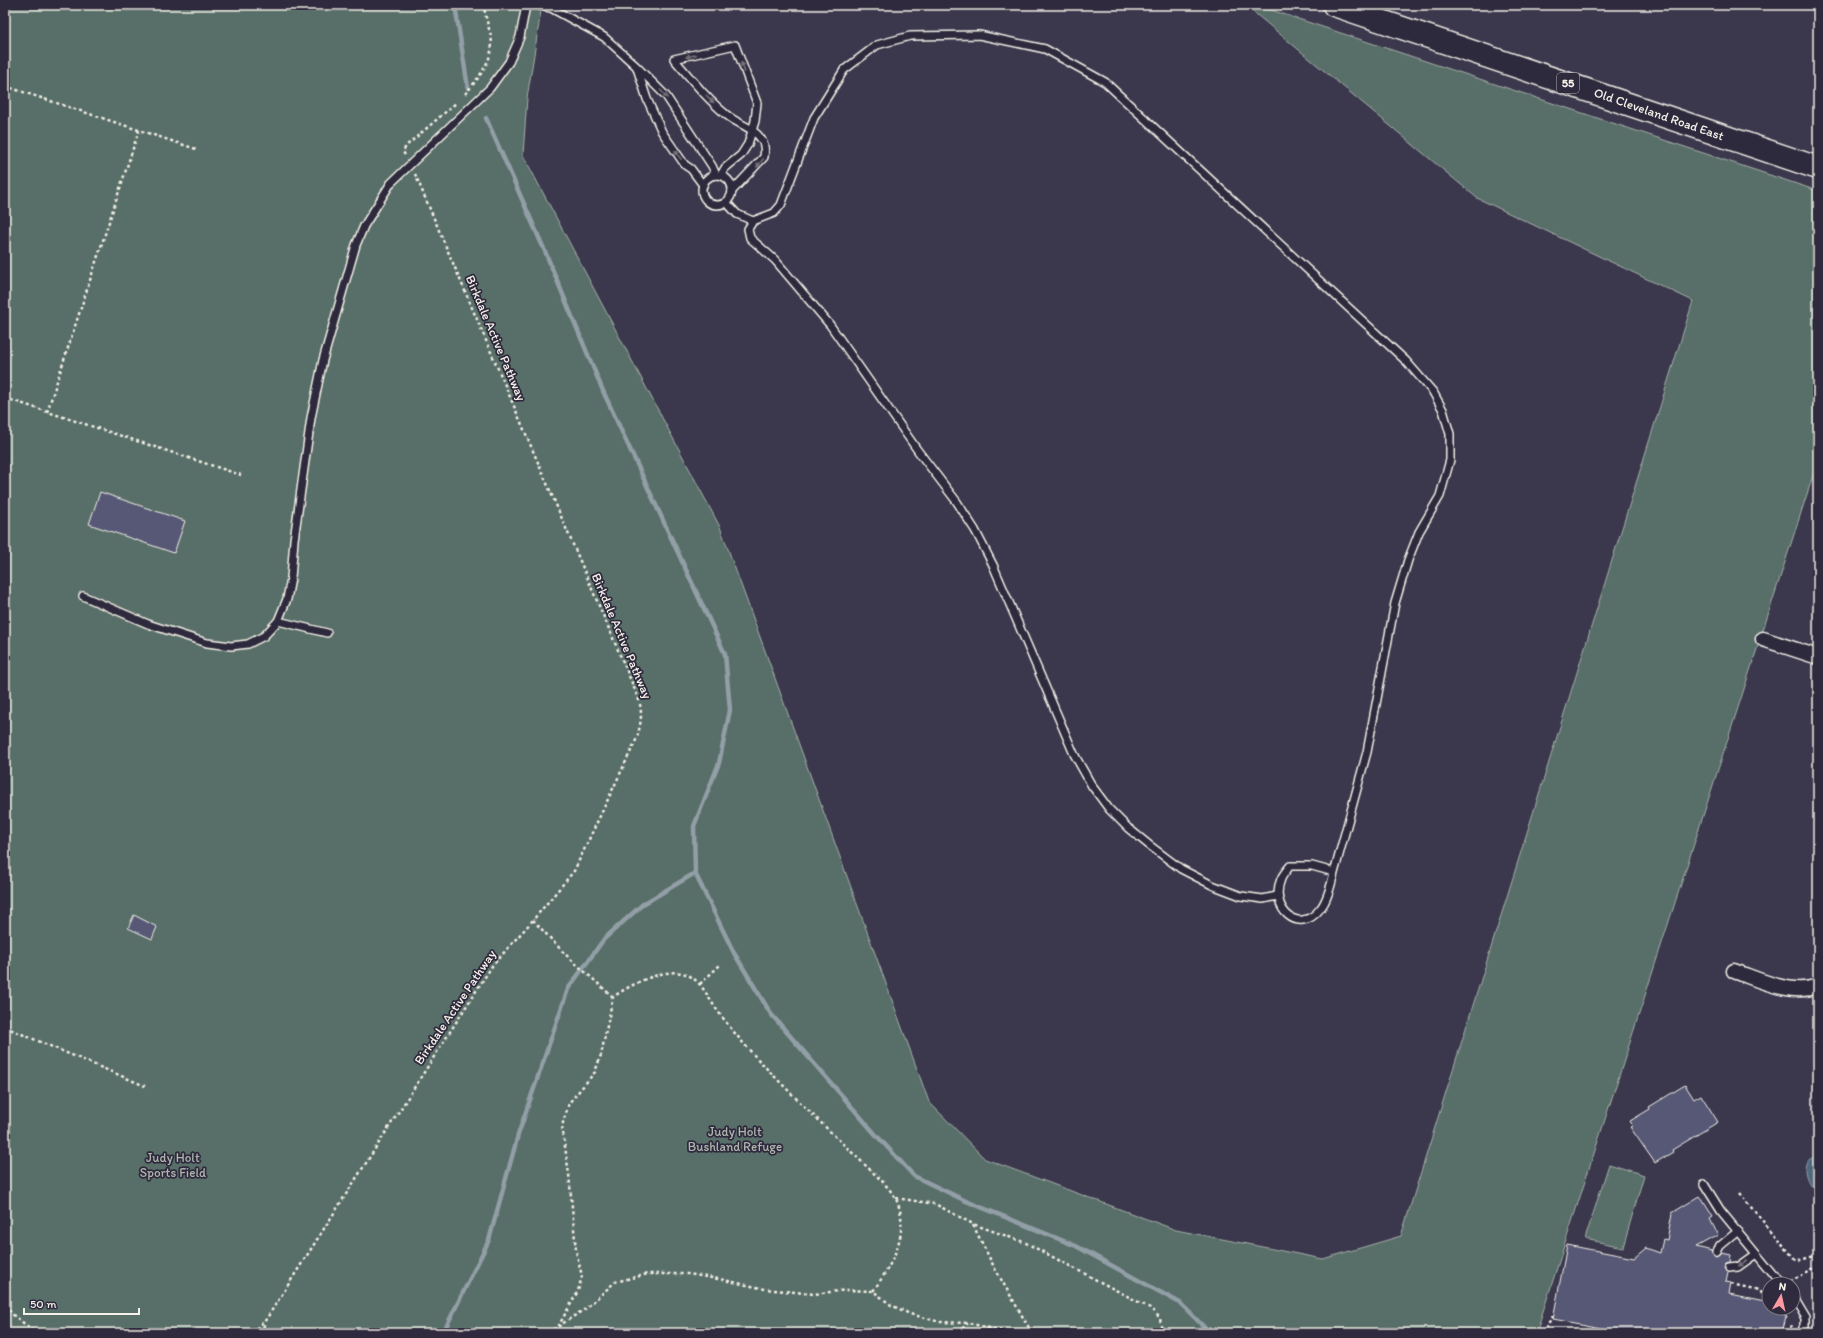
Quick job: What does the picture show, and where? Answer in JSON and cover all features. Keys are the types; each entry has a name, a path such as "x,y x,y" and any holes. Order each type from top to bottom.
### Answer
{"main road":[{"name":"Old Cleveland Road East","path":"1334,5 1812,165"}],"street":[{"path":"1763,639 1818,657"},
{"path":"1734,972 1792,990 1818,986"}],"lane":[{"path":"83,596 148,624 207,643 231,646 248,644 264,636 278,620 287,599 291,578 294,540 312,412 323,360 356,245 364,226 377,203 391,183 490,88 509,62 520,36 526,5"},
{"path":"537,5 551,8 604,37 636,66 666,96 718,175 730,183 732,191"},
{"path":"1278,896 1263,899 1241,896 1206,882 1181,869 1149,846 1109,809 1092,786 1074,754 993,565 975,530 957,502 918,451 830,325 775,260 750,238 748,229 753,221 774,213 781,205 814,118 844,70 877,45 910,36 979,35 1045,49 1105,82 1406,361 1433,392 1443,410 1450,434 1450,460 1440,496 1419,532 1408,560 1395,603 1367,752 1334,872 1322,908 1312,918 1302,921 1289,917 1282,910 1278,896 1281,878 1290,866 1312,866 1334,872"},
{"path":"636,66 647,99 662,132 685,165 691,169 703,185 704,197 710,203 718,205 726,202 732,191 764,157 765,148 761,138 752,130 728,117 674,59 735,46 757,104 755,121 752,130 748,144 741,155 718,175 708,178 703,185"},
{"path":"726,202 737,214 753,221"},
{"path":"278,620 327,633"},
{"path":"1704,1184 1721,1211 1774,1276"},
{"path":"1717,1252 1720,1246 1738,1232"},
{"path":"1729,1268 1738,1267 1756,1254"},
{"path":"1801,1311 1805,1318 1805,1333"}],"path":[{"name":"Birkdale Active Pathway","path":"262,1333 265,1321 492,966 574,871 637,738 642,723 642,709 635,690 411,165 403,152 406,146 462,99 484,72 490,54 492,37 486,21 484,5"},
{"path":"5,86 196,149"},
{"path":"47,412 139,130"},
{"path":"5,398 241,475"},
{"path":"533,920 565,954 613,997"},
{"path":"700,984 720,965"},
{"path":"560,1333 559,1325 578,1291 582,1276 576,1251 569,1174 562,1126 569,1103 595,1072 601,1055 613,997 624,989 648,978 670,972 687,975 700,984 716,1008 752,1053 882,1182 896,1198 901,1212 902,1234 883,1278 873,1290"},
{"path":"5,1026 145,1086"},
{"path":"1740,1193 1795,1259 1800,1260 1818,1255"},
{"path":"896,1198 935,1204 973,1224 1026,1243 1150,1308 1160,1318 1162,1333"},
{"path":"973,1224 994,1267 1032,1333"},
{"path":"1801,1276 1818,1266"},
{"path":"548,1333 585,1308 615,1282 648,1274 690,1274 765,1289 814,1294 847,1290 873,1290 891,1305 910,1314 940,1322 968,1323 1010,1333"},
{"path":"1731,1284 1759,1290 1761,1294"},
{"path":"5,1306 12,1314 36,1333"},
{"path":"1542,1333 1553,1316"},
{"path":"252,1333 265,1321"},
{"path":"958,1333 968,1323"}],"green space":[{"path":"5,5 542,5 527,98 523,155 720,527 929,1102 985,1159 1176,1230 1323,1259 1401,1236 1693,301 1477,198 1245,5 1256,5 1818,191 1818,460 1536,1333 5,1333"},
{"path":"1609,1164 1644,1175 1623,1247 1585,1239"}],"water":[{"path":"1818,1156 1818,1178 1816,1185 1811,1186 1807,1180 1805,1168 1807,1162"}],"building":[{"path":"100,492 185,521 174,553 89,524"},
{"path":"134,915 157,927 152,939 128,928"},
{"path":"1685,1085 1694,1099 1701,1095 1718,1122 1672,1150 1673,1152 1655,1163 1630,1127 1633,1126 1630,1121 1650,1109 1649,1107"},
{"path":"1700,1196 1713,1217 1710,1219 1718,1235 1696,1247 1712,1251 1715,1257 1722,1253 1731,1255 1730,1263 1726,1264 1724,1268 1728,1273 1726,1282 1731,1283 1729,1295 1761,1301 1761,1316 1787,1316 1783,1333 1605,1333 1606,1329 1553,1319 1567,1245 1634,1258 1646,1248 1660,1253 1663,1239 1667,1240 1672,1213"}],"waterway":[{"path":"455,5 468,88"},
{"path":"486,118 544,249 603,391 725,654 730,710 719,763 694,826 695,873 734,953 771,1014 877,1136 914,1176 966,1201 1076,1246 1180,1303 1210,1333"},
{"path":"443,1333 489,1240 518,1135 568,989 604,939 643,904 695,873"}],"park label":[{"name":"Judy Holt Bushland Refuge","path":"735,1138"},
{"name":"Judy Holt Sports Field","path":"173,1164"}]}
